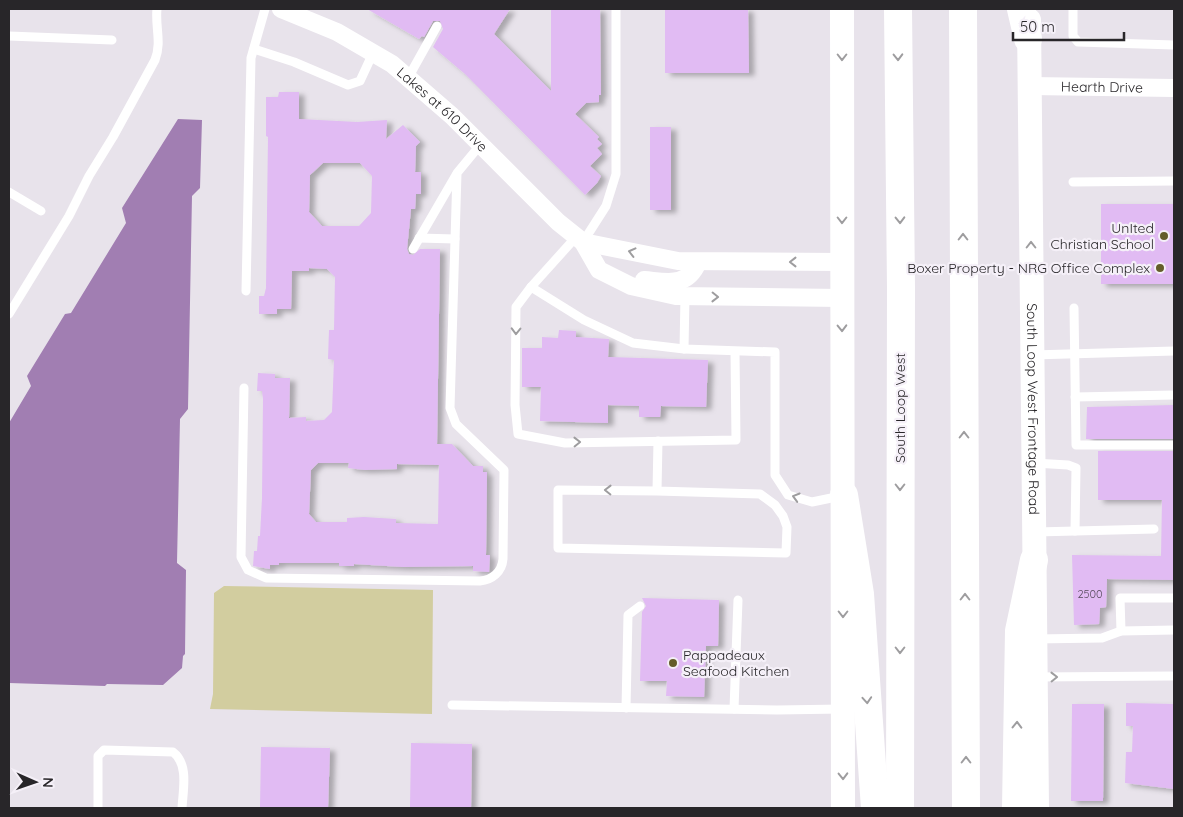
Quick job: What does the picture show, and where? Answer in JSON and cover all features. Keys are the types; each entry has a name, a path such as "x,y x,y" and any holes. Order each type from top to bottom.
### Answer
{"highway":[{"name":"South Loop West","path":"898,9 901,288 900,808"},
{"path":"963,9 966,808"},
{"path":"1021,9 1028,39"},
{"path":"844,495 860,594 875,808"},
{"path":"1016,808 1019,631 1034,560"}],"main road":[{"path":"842,9 844,495 842,709 844,808"},
{"name":"South Loop West Frontage Road","path":"1030,9 1028,39 1037,808"}],"street":[{"name":"Lakes at 610 Drive","path":"281,9 337,32 392,64 481,144 558,222 580,239 599,270"},
{"name":"Hearth Drive","path":"1030,86 1174,88"},
{"name":"Lakes at 610 Drive","path":"580,239 678,262 842,262"},
{"path":"599,270 635,279 672,282 685,279 693,274 698,262"},
{"path":"599,270 631,286 685,296 842,298"}],"lane":[{"path":"9,314 69,216 89,176 113,137 155,60 160,46 156,20 157,9"},
{"path":"246,292 251,58 265,9"},
{"path":"616,9 616,174 606,206 580,239 531,287 516,307 515,405 518,434 565,442 736,440 736,352"},
{"path":"1073,9 1074,36 1078,42 1174,45"},
{"path":"408,78 437,26"},
{"path":"9,36 112,40"},
{"path":"254,49 294,62 348,85 360,81 373,53"},
{"path":"413,249 457,173 481,144"},
{"path":"244,388 241,557 248,570 266,578 480,582 494,576 503,566 504,470 456,424 450,408 457,173"},
{"path":"1073,182 1174,181"},
{"path":"9,192 41,210"},
{"path":"419,238 455,239"},
{"path":"531,287 584,320 633,343 684,349 775,352 775,475 788,495 812,502 844,495"},
{"path":"684,349 685,296"},
{"path":"1074,308 1076,445 1174,445"},
{"path":"1032,355 1174,351"},
{"path":"1075,397 1174,395"},
{"path":"657,491 658,441"},
{"path":"1033,463 1068,465 1076,468 1075,531"},
{"path":"558,490 657,491 760,494 775,505 783,516 787,528 786,553 558,548 558,490"},
{"path":"1033,532 1154,529"},
{"path":"1121,631 1120,598 1174,598"},
{"path":"734,709 738,600"},
{"path":"626,708 628,615 640,606"},
{"path":"1035,639 1102,638 1121,631 1174,630"},
{"path":"1035,677 1174,676"},
{"path":"452,705 842,709"},
{"path":"98,808 98,756 104,750 173,752 180,757 183,769 182,808"}],"shaded area":[{"path":"178,119 202,120 200,188 192,196 188,409 180,419 177,563 186,570 185,654 183,656 182,668 163,685 107,684 105,686 9,683 9,423 31,386 27,376 65,314 71,313 126,223 122,208"},
{"path":"224,586 433,590 432,714 210,709 213,694 214,593"}],"building":[{"path":"367,9 510,9 494,34 551,91 551,9 600,9 601,95 599,95 599,102 586,103 575,114 599,137 597,139 602,144 597,148 602,154 590,166 601,176 597,183 585,195 465,74 433,47 443,29 440,21 433,21 424,37 422,36 419,39"},
{"path":"665,9 748,9 749,73 665,73"},
{"path":"279,92 299,92 299,119 357,122 387,120 386,139 403,125 420,142 416,146 415,172 421,172 421,194 416,194 415,209 411,209 407,249 409,254 413,255 420,249 440,249 437,444 452,444 473,466 483,466 483,472 487,472 486,555 490,555 489,572 473,571 473,566 403,567 354,564 354,566 339,566 339,563 279,563 279,565 270,565 270,569 253,566 254,551 257,551 258,536 260,536 262,498 263,399 262,391 257,391 258,373 275,374 275,378 290,378 289,418 306,417 306,421 324,420 332,412 334,360 328,359 329,330 334,330 335,277 327,269 309,268 309,271 292,271 291,309 277,309 277,314 259,314 259,296 264,296 266,288 268,137 266,136 266,97 278,97","holes":["323,163 360,163 372,176 371,213 359,226 322,226 309,212 310,175","318,463 349,463 348,468 365,470 397,469 397,464 439,465 438,524 396,523 396,519 364,517 347,518 347,522 316,522 309,514 311,470"]},
{"path":"650,127 671,127 671,210 650,210"},
{"path":"1101,204 1174,204 1174,284 1101,284"},
{"path":"559,330 576,331 576,337 609,339 608,357 708,360 706,407 661,406 660,417 639,417 639,406 608,405 608,423 540,421 541,387 522,387 522,348 542,348 542,337 558,338"},
{"path":"1174,405 1174,439 1086,439 1087,407"},
{"path":"1098,451 1174,451 1174,580 1107,579 1106,607 1100,608 1099,624 1074,625 1072,555 1161,556 1162,500 1098,500"},
{"name":"Pappadeaux Seafood Kitchen","path":"642,598 719,600 718,646 706,646 704,697 666,696 667,681 640,681 642,612 646,606"},
{"path":"1126,703 1174,704 1174,789 1125,783 1126,752 1132,752 1133,726 1126,726"},
{"path":"1072,704 1104,704 1103,801 1071,801"},
{"path":"411,743 472,744 471,808 410,808"},
{"path":"261,747 330,748 328,808 260,808"}],"place":[{"name":"UnIted Christian School","path":"1164,236"},
{"name":"Boxer Property - NRG Office Complex","path":"1160,268"},
{"name":"Pappadeaux Seafood Kitchen","path":"673,663"}]}
